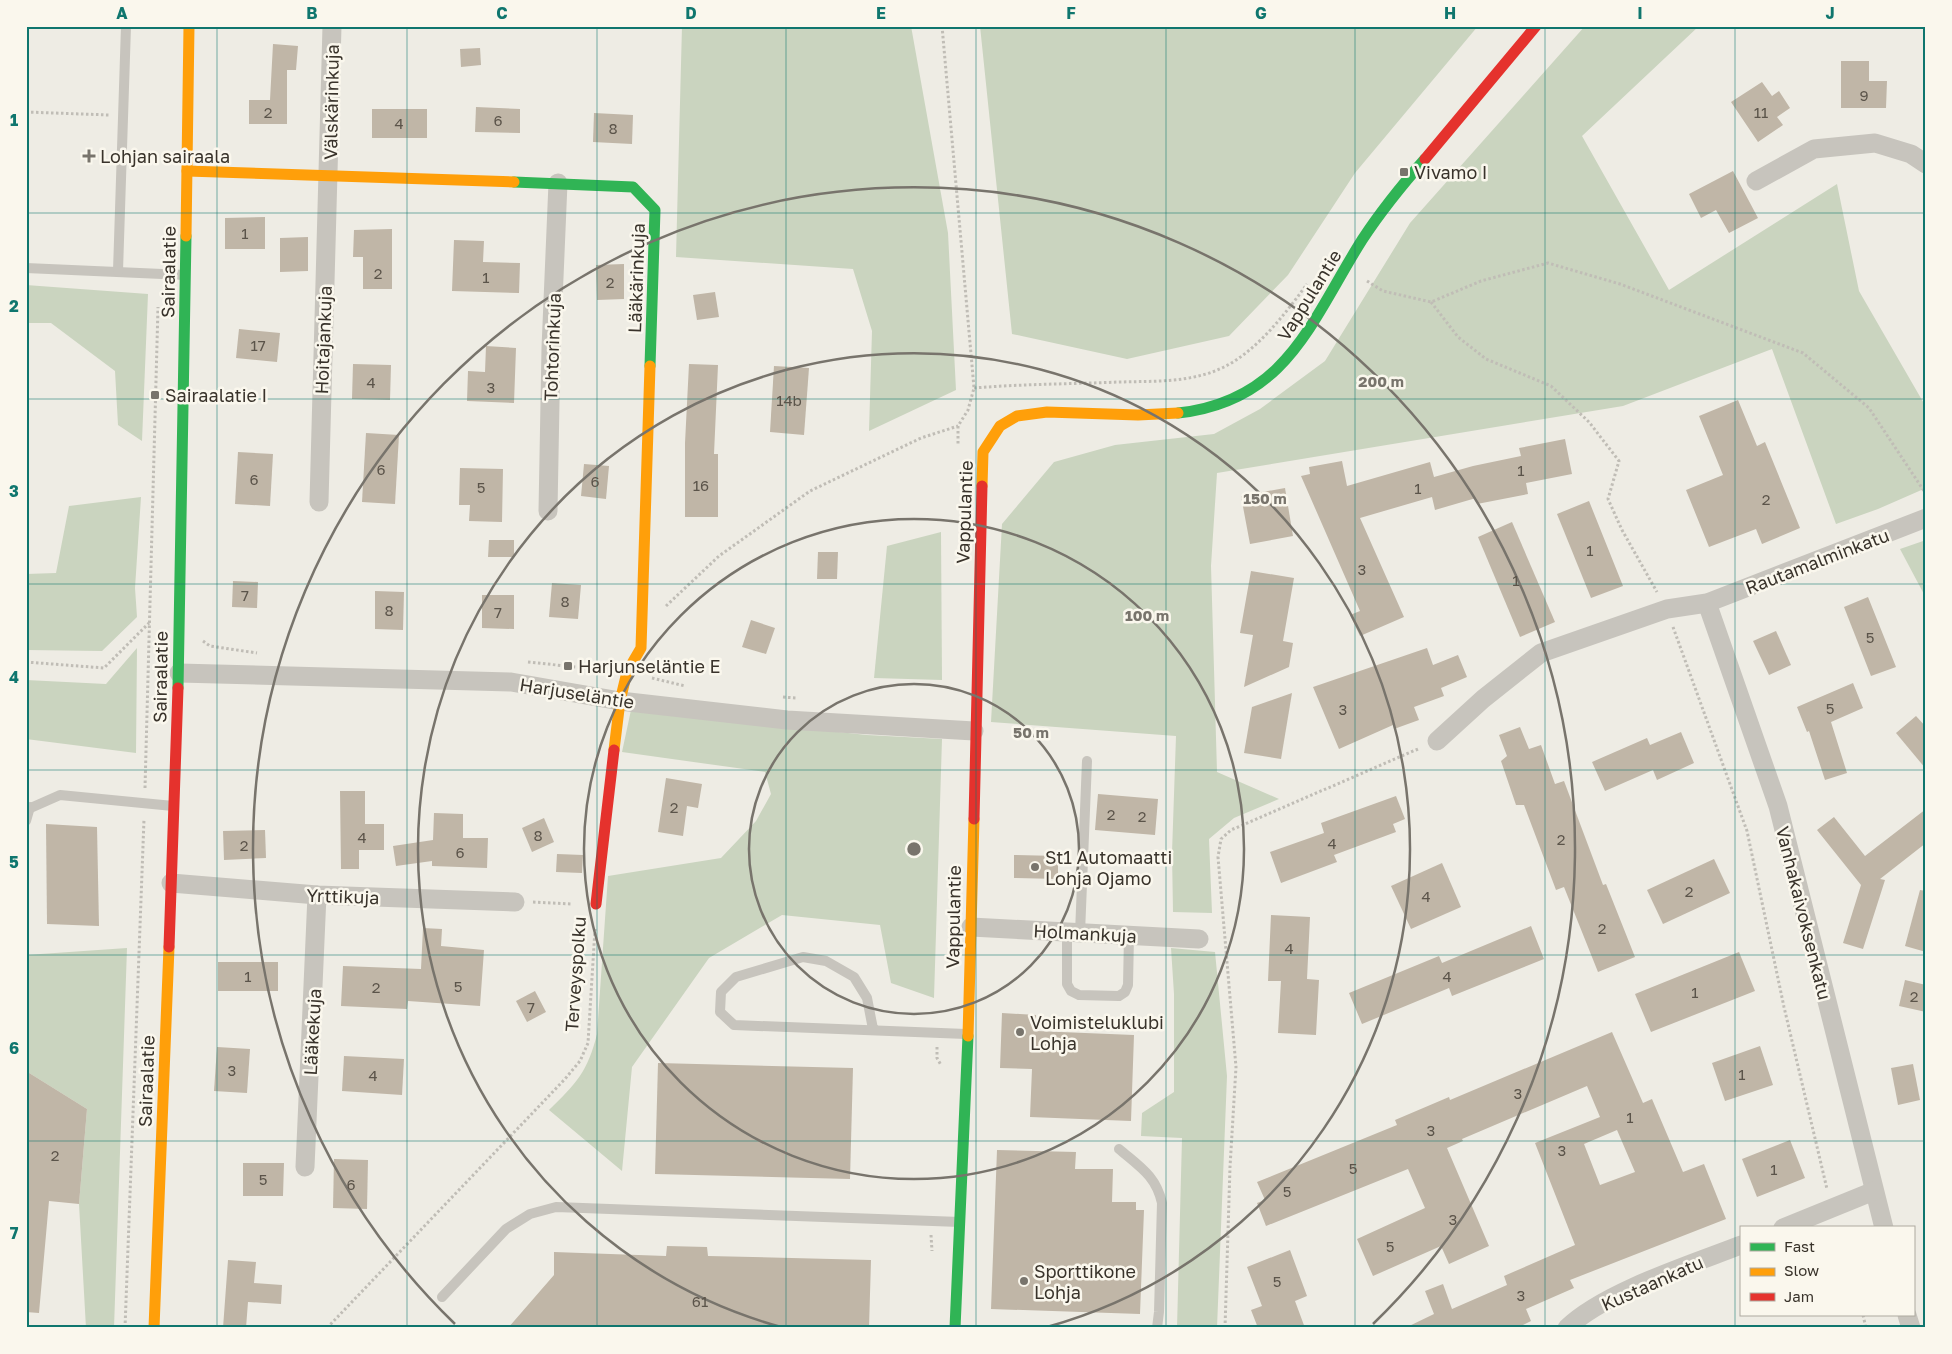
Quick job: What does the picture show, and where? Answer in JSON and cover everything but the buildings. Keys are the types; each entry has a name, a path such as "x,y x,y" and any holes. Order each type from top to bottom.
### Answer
{"street":[{"name":"Sairaalatie","path":"154,1328 179,673 189,26"},
{"name":"Välskärinkuja","path":"329,178 332,26"},
{"name":"Vappulantie","path":"955,1328 961,1222 983,452 994,432 1008,421 1044,411 1139,415 1182,413 1222,404 1260,384 1292,355 1318,320 1346,267 1379,215 1536,26"},
{"path":"1756,181 1814,149 1875,143 1912,154 1926,164"},
{"name":"Lääkärinkuja","path":"187,171 329,178 558,183 633,187 656,210 641,648 627,672"},
{"name":"Hoitajankuja","path":"319,502 322,338 329,178"},
{"name":"Tohtorinkuja","path":"548,511 551,348 558,183"},
{"name":"Rautamalminkatu","path":"1437,741 1483,699 1541,653 1667,609 1707,603 1926,518"},
{"name":"Vanhakaivoksenkatu","path":"1707,603 1778,806 1883,1226"},
{"name":"Terveyspolku","path":"596,904 620,700 627,672"},
{"name":"Harjuseläntie","path":"179,673 511,682 620,700 787,720 974,731"},
{"name":"Yrttikuja","path":"171,884 317,896 515,902"},
{"name":"Lääkekuja","path":"305,1168 317,896"},
{"name":"Holmankuja","path":"970,927 1199,939"},
{"path":"1788,1226 1874,1191"},
{"name":"Kustaankatu","path":"1567,1328 1599,1305 1637,1286 1740,1245"},
{"path":"1907,1316 1911,1328"}],"lane":[{"path":"118,271 126,26"},
{"path":"26,268 185,274"},
{"path":"1087,761 1074,932 1067,984 1071,990 1079,995 1119,996 1126,992 1128,985 1129,936"},
{"path":"26,821 28,808 60,795 174,806"},
{"path":"873,1029 867,998 854,977 826,961 803,957 736,977 721,992 720,1012 734,1025 967,1034"},
{"path":"1119,1149 1150,1176 1158,1188 1162,1203 1157,1328"},
{"path":"442,1297 506,1229 530,1214 556,1207 961,1222"}],"path":[{"path":"642,622 669,605 719,556 810,491 921,438 958,426 968,410 974,388 942,26"},
{"path":"26,112 122,115"},
{"path":"1346,267 1383,292 1431,302 1481,281 1548,263 1620,284 1803,353 1869,408 1926,494"},
{"path":"974,388 1009,385 1188,380 1225,367 1256,344 1290,308 1311,278"},
{"path":"1431,302 1458,337 1486,359 1551,386 1589,422 1619,461 1608,499 1622,530 1667,609 1746,831 1784,1008 1832,1208"},
{"path":"125,1328 150,622 158,305"},
{"path":"26,662 104,668 150,622"},
{"path":"1225,1328 1230,1167 1236,1066 1218,857 1221,839 1231,830 1437,741"},
{"path":"515,902 596,904"},
{"name":"Terveyspolku","path":"327,1328 565,1080 580,1061 588,1043 596,904"}],"green space":[{"path":"682,26 911,26 948,233 956,390 869,431 872,331 853,269 676,257"},
{"path":"980,26 1478,26 1355,173 1288,275 1229,336 1127,359 1012,334"},
{"path":"1585,26 1699,26 1582,136 1669,290 1837,184 1859,291 1926,407 1926,488 1878,509 1836,524 1772,349 1623,406 1217,473 1211,566 1217,772 1279,799 1234,818 1209,839 1212,913 1173,912 1172,853 1176,736 991,722 1002,524 1054,462 1115,445 1214,434 1260,409 1325,361 1410,223"},
{"path":"26,285 148,294 142,441 118,425 115,371 51,323 26,323"},
{"path":"141,497 135,588 137,617 102,651 26,650 26,574 56,573 69,506"},
{"path":"941,532 942,680 874,678 887,546"},
{"path":"1926,540 1926,598 1900,549"},
{"path":"137,648 136,753 26,739 26,680 106,684"},
{"path":"631,710 867,735 942,739 934,998 891,983 880,925 782,915 709,958 632,1067 622,1171 549,1110 580,1076 590,1058 597,1034 608,876 721,858 756,821 771,794 765,772 622,752"},
{"path":"127,948 114,1328 86,1328 79,1204 87,1109 26,1071 26,955"},
{"path":"1171,948 1215,952 1227,1076 1217,1328 1177,1328 1182,1138 1141,1136 1142,1113 1174,1092 1174,994"}],"traffic: fast":[{"path":"1178,413 1215,405 1246,392 1271,374 1292,352 1310,327 1369,229 1425,159"},
{"path":"514,182 633,187 655,210 650,366"},
{"path":"178,688 186,236"},
{"path":"955,1328 968,1036"}],"traffic: slow":[{"path":"186,236 189,26"},
{"path":"187,171 514,182"},
{"path":"614,750 620,701 627,672 641,648 650,366"},
{"path":"982,486 983,452 1000,426 1017,416 1047,412 1138,415 1178,413"},
{"path":"968,1036 974,819"},
{"path":"154,1328 169,947"}],"traffic: jam":[{"path":"1425,159 1536,26"},
{"path":"974,819 982,486"},
{"path":"169,947 178,688"},
{"path":"596,904 614,750"}],"place":[{"name":"Lohjan sairaala","path":"89,156"},
{"name":"Vivamo I","path":"1404,172"},
{"name":"Sairaalatie I","path":"155,395"},
{"name":"Harjunseläntie E","path":"568,666"},
{"name":"St1 Automaatti Lohja Ojamo","path":"1035,867"},
{"name":"Voimisteluklubi Lohja","path":"1020,1032"},
{"name":"Sporttikone Lohja","path":"1024,1281"}]}
